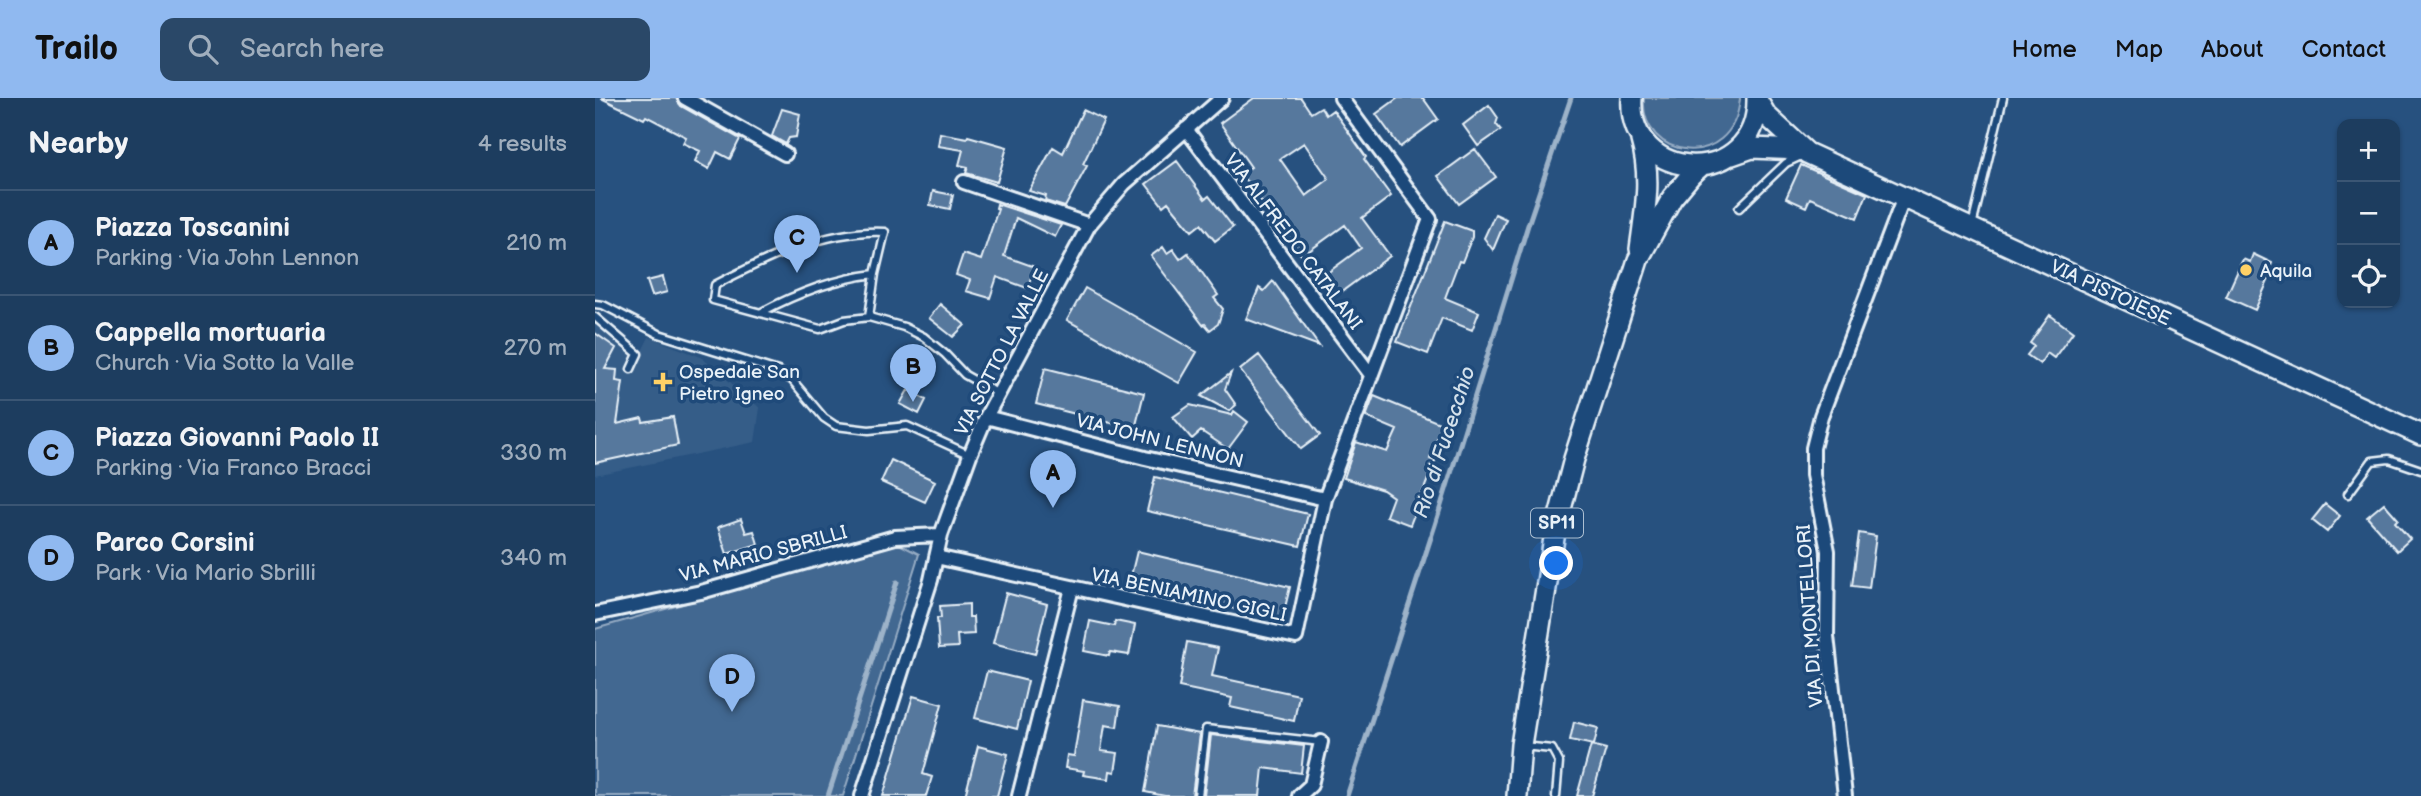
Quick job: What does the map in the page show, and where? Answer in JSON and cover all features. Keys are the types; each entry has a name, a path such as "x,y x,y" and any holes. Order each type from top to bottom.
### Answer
{"main road":[{"name":"VIA PISTOIESE","path":"1757,99 1766,115 1804,151 2421,435"},
{"path":"1727,157 1737,150 1750,133 1757,111 1757,99"},
{"path":"1630,103 1646,158 1648,176 1638,260"},
{"path":"1638,132 1649,147 1664,159 1682,165 1701,166"},
{"name":"VIA PISTOIESE","path":"1701,166 1752,148 1804,151"},
{"name":"SP11","path":"1517,796 1521,746 1555,532 1608,349 1638,260 1672,198 1701,166"}],"street":[{"path":"685,98 785,154"},
{"name":"VIA SOTTO LA VALLE","path":"862,796 941,535 986,417 1089,225 1124,184 1222,98"},
{"path":"1325,499 1430,219 1341,98"},
{"name":"VIA ALFREDO CATALANI","path":"1186,129 1371,375"},
{"path":"964,182 1089,225"},
{"name":"VIA DI MONTELLORI","path":"1845,796 1827,636 1828,551 1814,475 1813,448 1821,416 1904,197"},
{"name":"VIA JOHN LENNON","path":"986,417 1145,458 1325,499"},
{"name":"VIA BENIAMINO GIGLI","path":"936,557 1296,637 1325,499"},
{"name":"VIA MARIO SBRILLI","path":"595,614 701,592 895,537 941,535"},
{"path":"1019,796 1072,588"},
{"path":"1299,796 1311,785 1321,742"}],"lane":[{"path":"1972,228 2003,98"},
{"path":"1739,208 1786,163 1804,151"},
{"path":"869,317 885,232 869,231 842,235 798,247 715,285 713,300 820,329 844,320 869,317 904,327 945,354 965,375 999,394"},
{"path":"760,313 786,298 821,285 875,274"},
{"path":"595,304 603,305 659,334 778,371 792,380 824,418 836,426 870,430 907,426 970,455"},
{"path":"595,317 638,354 631,369"},
{"path":"2348,494 2372,461 2389,460 2421,470"},
{"path":"1198,796 1206,729 1321,742"},
{"path":"1521,746 1552,749 1559,762 1556,796"}],"shaded area":[{"path":"1644,98 1740,99 1734,123 1721,139 1705,148 1687,150 1670,145 1656,135 1646,119"},
{"name":"Ospedale San Pietro Igneo","path":"595,323 642,351 649,337 701,357 760,408 755,442 595,475"},
{"path":"897,543 919,554 843,796 595,796 595,629"}],"building":[{"path":"601,98 676,98 681,106 740,139 730,159 717,152 709,169 695,161 700,151 683,143 686,137 646,116 644,119"},
{"path":"1254,98 1301,98 1311,113 1321,107 1326,115 1333,110 1391,196 1362,218 1390,256 1333,298 1319,279 1361,248 1345,225 1302,256 1241,174 1251,167 1220,123","holes":["1304,143 1329,179 1306,196 1280,159"]},
{"path":"1398,98 1423,98 1438,119 1400,147 1376,114"},
{"path":"1489,105 1498,118 1496,124 1501,130 1478,146 1463,125"},
{"path":"782,109 800,114 796,137 789,138 786,144 772,136"},
{"path":"1083,110 1104,120 1083,164 1087,166 1065,207 1045,201 1046,196 1029,191 1053,147 1063,153"},
{"path":"940,133 968,136 1007,147 997,182 966,173 968,167 959,165 963,150 938,146"},
{"path":"1475,149 1496,177 1459,204 1438,176"},
{"path":"1177,161 1205,199 1209,196 1233,227 1215,241 1201,224 1192,231 1168,202 1163,206 1146,184"},
{"path":"1801,165 1867,194 1857,218 1810,198 1806,207 1786,198"},
{"path":"933,191 953,195 950,209 930,205"},
{"path":"997,204 1061,225 1055,237 1016,218 1004,256 1035,267 1027,288 997,277 990,298 966,291 970,280 956,275 963,254 981,260 998,209"},
{"path":"1495,214 1506,219 1493,250 1484,238"},
{"path":"1445,221 1472,231 1472,237 1462,262 1459,261 1445,298 1479,312 1472,330 1442,318 1428,354 1397,342"},
{"path":"1163,247 1167,253 1173,249 1180,259 1188,253 1218,295 1214,298 1223,309 1218,324 1210,330 1203,325 1151,256"},
{"path":"2253,254 2272,263 2269,271 2272,272 2255,310 2226,297 2243,259 2250,262"},
{"path":"663,277 667,292 652,296 647,281"},
{"path":"1273,281 1319,346 1246,319 1259,288 1264,291"},
{"path":"1085,288 1197,352 1179,383 1067,320"},
{"path":"940,304 965,325 953,337 929,318"},
{"path":"2050,315 2073,332 2054,358 2047,353 2040,364 2027,355 2034,346 2030,343"},
{"path":"595,333 616,348 605,369 617,370 616,381 623,382 617,424 642,418 643,422 673,417 678,445 595,463"},
{"path":"1259,355 1320,435 1301,449 1240,370"},
{"path":"1045,368 1144,393 1135,429 1036,404"},
{"path":"1231,373 1225,389 1236,405 1229,411 1201,396"},
{"path":"908,390 926,400 919,414 900,404"},
{"path":"1374,396 1442,424 1430,459 1435,461 1410,525 1386,516 1393,497 1383,490 1344,478 1356,442 1387,452 1397,430 1366,417"},
{"path":"1190,405 1232,415 1234,411 1248,422 1228,449 1201,431 1192,439 1173,417"},
{"path":"891,460 935,481 925,502 881,482"},
{"path":"1155,477 1308,514 1300,546 1147,511"},
{"path":"2384,503 2398,519 2395,522 2410,539 2397,551 2367,517"},
{"path":"2325,504 2340,516 2327,532 2312,520"},
{"path":"741,519 746,533 754,531 758,544 727,554 718,527"},
{"path":"1859,533 1876,536 1869,588 1852,586"},
{"path":"1137,551 1290,587 1282,620 1129,584"},
{"path":"1006,593 1047,604 1035,654 993,643"},
{"path":"969,604 969,617 973,617 974,634 957,635 958,647 939,648 937,618 941,618 940,606"},
{"path":"1090,621 1114,626 1115,621 1135,625 1129,655 1110,652 1109,656 1084,651"},
{"path":"1187,642 1218,648 1212,676 1299,695 1294,721 1230,707 1232,698 1179,687"},
{"path":"987,671 1028,681 1017,729 975,718"},
{"path":"913,696 942,704 923,774 932,777 926,796 883,796"},
{"path":"1083,700 1120,706 1117,727 1105,725 1101,751 1118,753 1115,772 1110,771 1109,779 1083,775 1084,771 1065,768 1067,755 1074,756"},
{"path":"1574,722 1598,728 1594,745 1570,740"},
{"path":"1157,726 1200,734 1192,796 1165,796 1145,792"},
{"path":"1211,735 1304,746 1301,773 1263,768 1260,796 1204,796"},
{"path":"1591,745 1606,749 1592,796 1577,796"},
{"path":"978,746 1008,754 997,796 965,796"}],"waterway":[{"name":"Rio di Fucecchio","path":"1347,796 1528,225 1571,98"},
{"path":"828,796 897,582"}],"place":[{"name":"Aquila","path":"2246,270"},
{"name":"Piazza Giovanni Paolo II","path":"797,273"},
{"name":"Ospedale San Pietro Igneo","path":"663,382"},
{"name":"Cappella mortuaria","path":"913,402"},
{"name":"Piazza Toscanini","path":"1053,508"},
{"name":"Parco Corsini","path":"732,712"}]}
